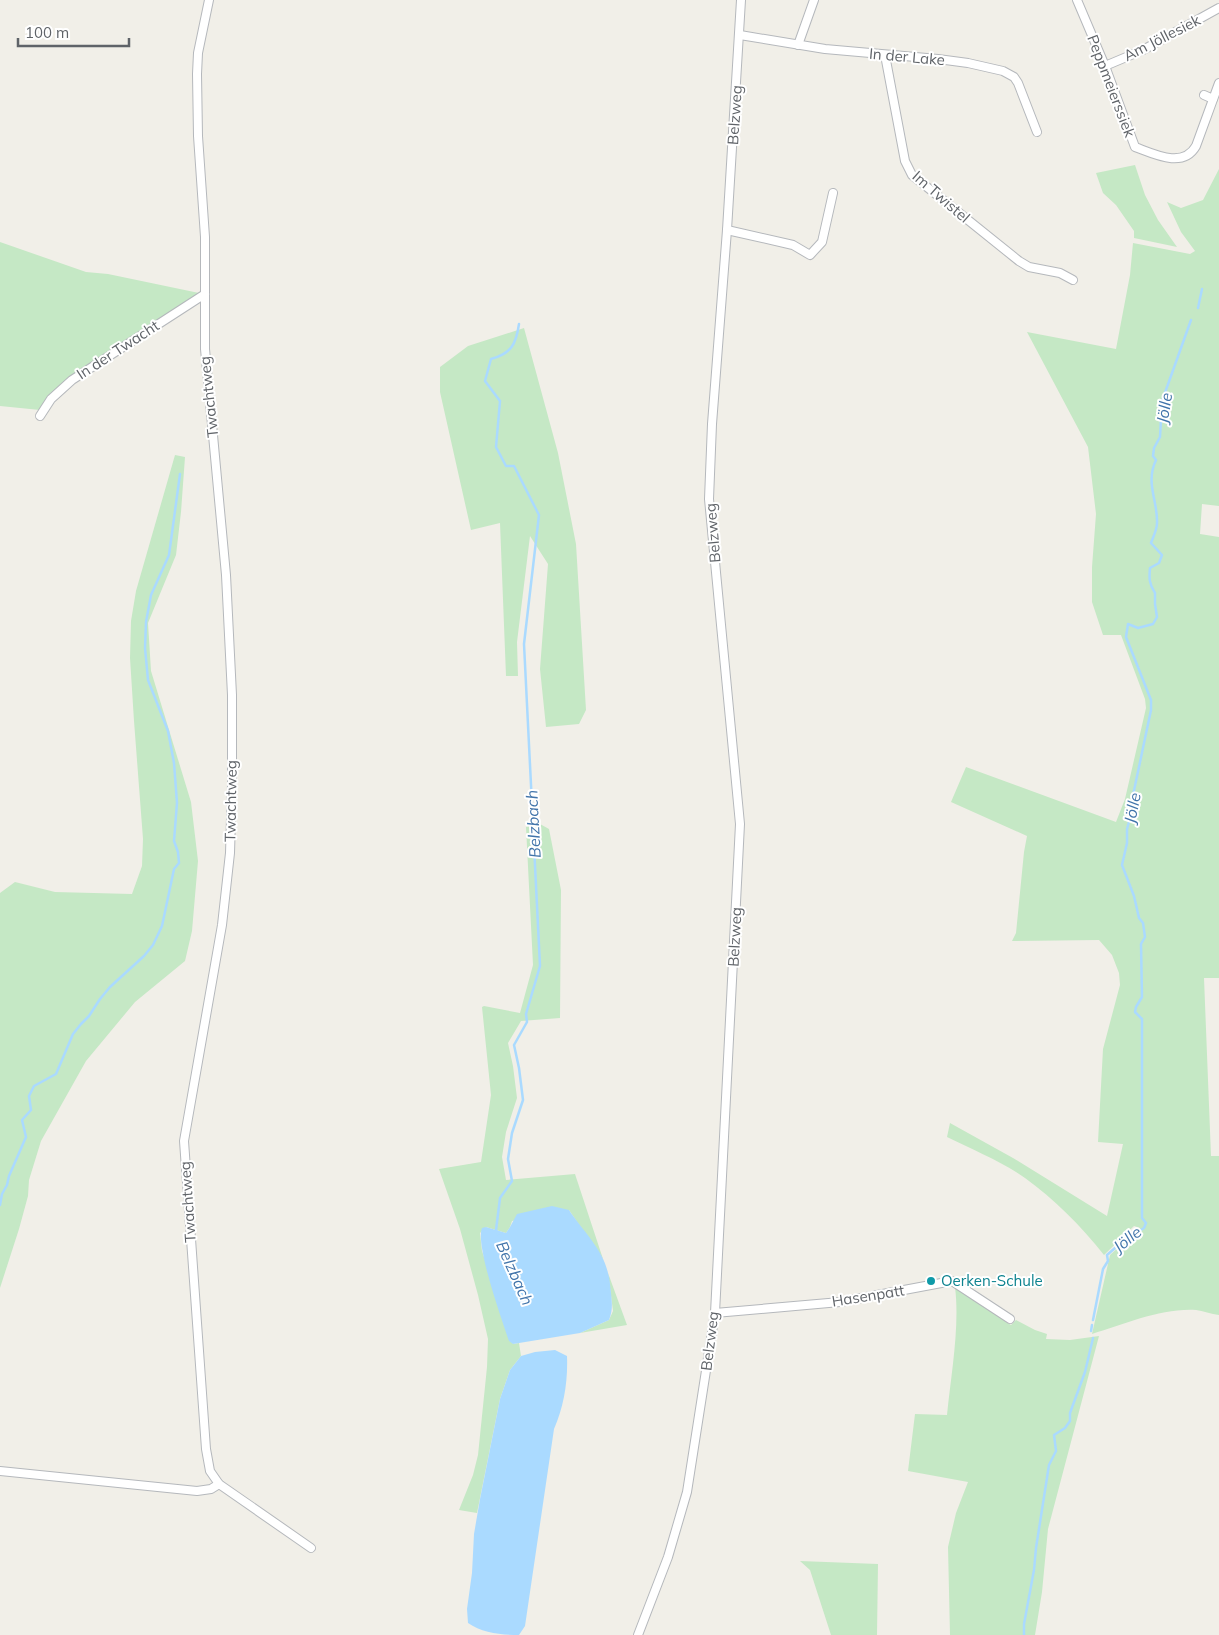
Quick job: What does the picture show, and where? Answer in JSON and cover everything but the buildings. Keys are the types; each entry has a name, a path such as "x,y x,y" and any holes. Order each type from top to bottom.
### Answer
{"street":[{"name":"Twachtweg","path":"209,0 198,53 199,161 205,237 205,349 226,575 232,695 232,794 230,853 222,925 184,1141 206,1449 210,1471 219,1484 311,1548"},
{"name":"Belzweg","path":"638,1635 668,1557 687,1492 714,1313 740,847 739,805 709,499 712,424 728,230 742,0"},
{"path":"798,45 814,0"},
{"name":"Peppmeierssiek","path":"1077,0 1105,66 1135,147 1176,159 1189,154 1196,146 1219,83"},
{"name":"Am Jöllesiek","path":"1105,66 1142,50 1219,8"},
{"name":"In der Lake","path":"740,35 798,45 938,59 977,65 1009,73 1018,83 1037,132"},
{"name":"Im Twistel","path":"885,55 905,161 912,175 1019,261 1029,266 1060,273 1074,280"},
{"path":"1204,95 1213,99"},
{"path":"728,230 793,245 810,255 822,242 833,193"},
{"name":"In der Twacht","path":"40,416 51,399 72,380 205,294"},
{"name":"Hasenpatt","path":"714,1313 840,1302 952,1282 1010,1319"},
{"path":"0,1471 197,1491 211,1489 219,1484"}],"green space":[{"path":"1135,165 1145,195 1158,220 1177,247 1134,238 1134,231 1116,205 1103,193 1096,173"},
{"path":"1219,169 1219,506 1202,504 1200,534 1219,537 1219,978 1204,978 1211,1156 1219,1156 1219,1315 1196,1310 1156,1314 1092,1334 1110,1255 1140,1228 1134,1226 1104,1255 1067,1214 1036,1186 1006,1166 947,1137 950,1123 1013,1158 1107,1216 1123,1144 1098,1142 1103,1049 1120,985 1119,973 1112,955 1099,940 1012,941 1016,933 1027,836 951,802 966,767 1116,822 1125,799 1146,708 1145,699 1121,635 1103,635 1092,602 1092,567 1096,514 1088,447 1027,332 1116,349 1130,275 1133,243 1190,254 1195,251 1181,232 1167,202 1181,208 1203,200"},
{"path":"0,242 86,272 108,274 199,293 70,377 40,410 0,406"},
{"path":"524,328 558,453 576,544 586,710 579,724 546,727 540,669 548,564 530,536 517,642 518,676 506,676 500,523 471,530 440,392 440,367 468,346"},
{"path":"175,455 185,457 176,555 148,623 151,671 191,802 198,861 192,931 185,961 135,1002 86,1061 41,1141 29,1180 28,1196 19,1229 0,1288 0,893 15,882 55,892 132,894 142,866 143,839 130,658 131,621 136,591"},
{"path":"540,824 549,829 561,890 560,1018 521,1021 508,1043 517,1098 506,1132 502,1157 506,1180 575,1174 603,1259 569,1210 512,1221 506,1233 486,1227 480,1233 482,1251 513,1344 519,1343 521,1356 510,1370 500,1399 477,1513 459,1510 473,1475 478,1455 488,1339 460,1229 439,1169 481,1162 491,1095 482,1007 520,1013 533,965 526,827"},
{"path":"608,1273 627,1325 580,1333 609,1320 613,1311"},
{"path":"955,1287 1011,1325 1016,1320 1047,1334 1046,1339 1070,1340 1099,1336 1048,1529 1042,1592 1035,1635 950,1635 948,1547 956,1513 968,1482 908,1471 915,1414 947,1415 956,1334"},
{"path":"800,1561 878,1564 877,1635 831,1635 810,1570"}],"water":[{"path":"552,1206 569,1210 602,1256 610,1280 612,1310 609,1320 580,1333 513,1344 509,1341 486,1266 482,1250 482,1228 486,1227 506,1233 517,1214"},
{"path":"555,1350 567,1356 567,1375 563,1402 554,1429 525,1626 519,1635 492,1633 468,1623 467,1609 472,1573 474,1534 500,1399 510,1370 521,1356 535,1352"}],"waterway":[{"name":"Jölle","path":"1198,308 1202,289"},
{"name":"Jölle","path":"1093,1320 1103,1269 1108,1261 1107,1255 1122,1242 1144,1228 1146,1223 1142,1218 1142,1019 1135,1012 1142,997 1141,944 1145,937 1143,923 1139,918 1134,896 1122,865 1127,843 1127,829 1133,808 1132,800 1151,710 1151,700 1126,637 1128,624 1138,628 1153,624 1157,617 1150,568 1159,563 1162,555 1151,543 1157,523 1152,484 1153,468 1156,460 1153,456 1154,448 1160,437 1162,401 1191,320"},
{"name":"Belzbach","path":"498,1234 496,1230 500,1198 512,1181 508,1159 512,1133 523,1100 514,1045 527,1022 526,1014 540,966 524,644 539,515 514,466 506,466 496,447 500,401 485,381 491,359 504,354 512,347 519,324"},
{"path":"0,1205 2,1194 26,1137 22,1120 31,1110 29,1096 34,1086 56,1074 73,1034 110,987 144,956 153,945 162,926 174,869 179,863 174,841 177,803 174,763 168,731 148,680 145,648 146,622 151,595 169,555 180,474"},
{"name":"Jölle","path":"1091,1331 1092,1325"},
{"name":"Jölle","path":"1024,1635 1024,1624 1049,1465 1056,1451 1054,1435 1065,1428 1070,1421 1070,1413 1085,1372 1093,1338"}],"place":[{"name":"Oerken-Schule","path":"931,1281"}]}
